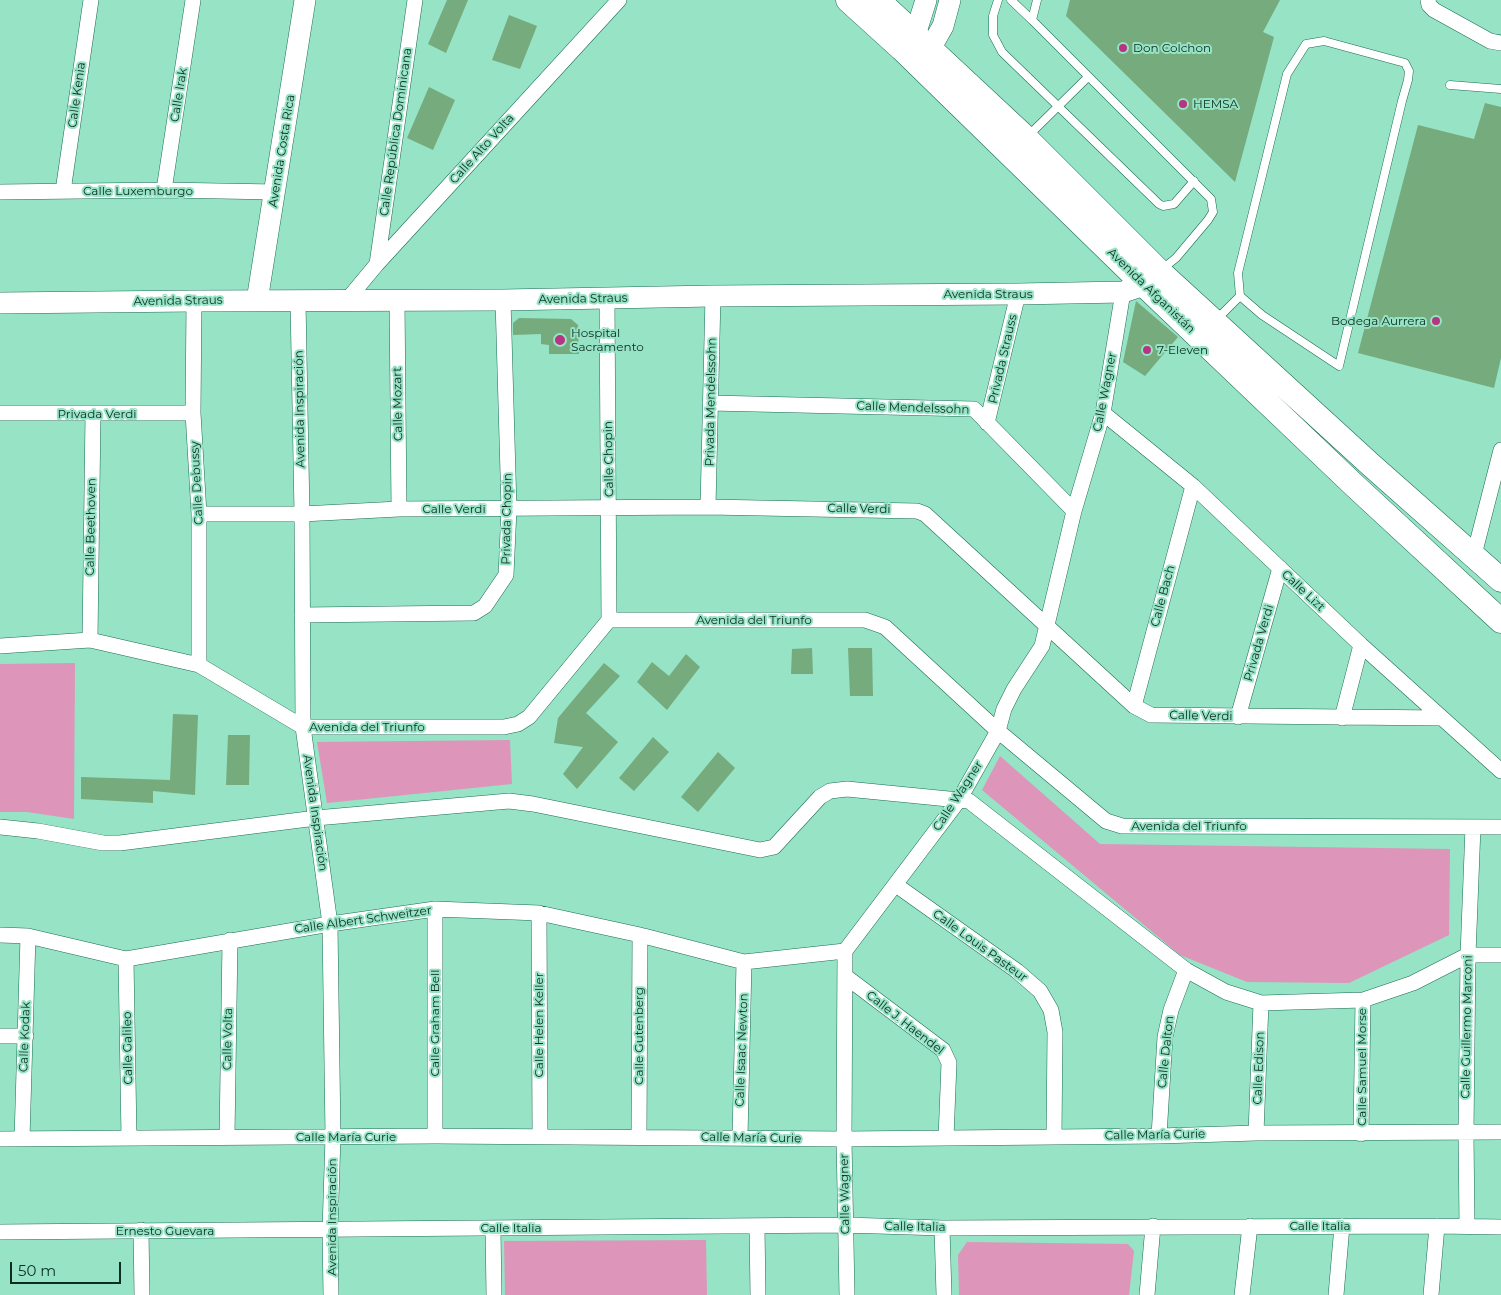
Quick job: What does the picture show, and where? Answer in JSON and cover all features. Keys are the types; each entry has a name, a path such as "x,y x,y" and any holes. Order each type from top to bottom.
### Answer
{"main road":[{"name":"Avenida Afganistán","path":"848,0 916,49 1026,138 1142,283 1214,321 1371,465 1501,580"},
{"name":"Avenida Afganistán","path":"878,0 916,49 1142,283 1355,486 1501,621"}],"street":[{"name":"Calle Kenia","path":"63,191 91,0"},
{"name":"Calle Irak","path":"164,190 193,0"},
{"name":"Avenida Costa Rica","path":"257,301 276,192 305,0"},
{"name":"Calle República Dominicana","path":"377,264 415,0"},
{"name":"Calle Alto Volta","path":"347,300 377,264 618,0"},
{"path":"916,49 926,0"},
{"path":"916,49 943,26 950,0"},
{"path":"1428,0 1429,6 1434,10 1490,41 1501,43"},
{"name":"Calle Luxemburgo","path":"0,192 164,190 276,192"},
{"name":"Avenida Straus","path":"0,303 1018,294 1142,283"},
{"name":"Calle Wagner","path":"847,1295 844,1139 845,951 958,800 998,731 1004,710 1014,689 1042,646 1074,511 1142,283"},
{"name":"Privada Strauss","path":"987,423 1018,294"},
{"name":"Privada Mendelssohn","path":"708,508 713,296"},
{"name":"Calle Chopin","path":"607,298 609,620"},
{"name":"Calle Mozart","path":"398,300 400,509"},
{"name":"Privada Chopin","path":"302,615 474,613 485,606 506,575 509,509 503,300"},
{"name":"Calle Debussy","path":"194,301 193,413 199,514 200,665"},
{"name":"Avenida Inspiración","path":"298,301 303,727 330,924 331,1295"},
{"name":"Calle Mendelssohn","path":"710,404 974,409 1074,511"},
{"name":"Privada Verdi","path":"0,413 193,413"},
{"name":"Calle Lizt","path":"1103,413 1193,486 1361,645 1501,772"},
{"name":"Calle Beethoven","path":"90,640 93,414"},
{"path":"1474,555 1501,450"},
{"name":"Calle Bach","path":"1134,706 1193,486"},
{"name":"Calle Verdi","path":"199,514 302,514 400,509 708,508 917,511 925,514 1134,706 1151,716 1442,718"},
{"name":"Privada Verdi","path":"1238,717 1280,568"},
{"name":"Avenida del Triunfo","path":"0,646 90,640 200,665 303,727 504,727 518,724 529,718 609,620 865,620 885,627 998,731 1106,821 1122,826 1501,827"},
{"path":"1342,718 1361,645"},
{"path":"0,827 38,831 103,843 120,843 316,818 509,801 533,804 760,850 774,847 820,797 830,791 846,789 969,801 1186,970 1226,992 1261,1002 1362,1000 1413,983 1468,955 1501,955"},
{"name":"Calle Guillermo Marconi","path":"1467,1226 1468,955 1472,827"},
{"name":"Calle Louis Pasteur","path":"896,885 1017,971 1040,991 1051,1010 1055,1032 1054,1137"},
{"name":"Calle Albert Schweitzer","path":"0,935 28,936 126,959 230,940 436,909 539,913 640,935 744,962 845,951"},
{"name":"Calle Graham Bell","path":"435,1136 436,909"},
{"name":"Calle Helen Keller","path":"539,913 540,1136"},
{"name":"Calle Gutenberg","path":"639,1137 640,935"},
{"name":"Calle Kodak","path":"22,1139 28,936"},
{"name":"Calle Volta","path":"227,1137 230,940"},
{"name":"Calle Galileo","path":"126,959 129,1138"},
{"name":"Calle Isaac Newton","path":"740,1138 744,962"},
{"name":"Calle Dalton","path":"1158,1136 1165,1037 1171,1010 1186,970"},
{"name":"Calle J. Haendel","path":"845,976 943,1050 949,1063 946,1138"},
{"name":"Calle Samuel Morse","path":"1361,1134 1362,1000"},
{"name":"Calle Edison","path":"1256,1133 1261,1002"},
{"path":"0,1036 26,1036"},
{"name":"Calle María Curie","path":"0,1139 540,1136 844,1139 1158,1136 1256,1133 1501,1132"},
{"name":"Calle Italia","path":"330,1230 845,1225 942,1228 1153,1226 1501,1227"},
{"path":"757,1226 758,1295"},
{"path":"1147,1295 1153,1226"},
{"path":"1242,1295 1250,1226"},
{"path":"1336,1295 1342,1226"},
{"path":"1430,1295 1437,1226"},
{"path":"493,1228 494,1295"},
{"path":"942,1228 944,1295"},
{"path":"141,1230 142,1295"},
{"name":"Ernesto Guevara","path":"0,1232 330,1230"}],"lane":[{"path":"998,0 993,16 993,35 1002,52 1159,204 1163,206 1174,204 1194,181"},
{"path":"1011,0 1211,199 1213,212 1208,220 1176,258 1142,283"},
{"path":"1032,20 1037,0"},
{"path":"1324,41 1405,64 1409,71 1408,80 1339,366 1262,315 1240,296 1238,273 1287,74 1300,51 1306,44 1324,41"},
{"path":"1026,138 1088,77"},
{"path":"1450,86 1501,90"},
{"path":"1214,321 1240,296"}],"shaded area":[{"path":"75,663 74,819 27,812 0,812 0,664"},
{"path":"510,740 512,784 327,803 317,742"},
{"path":"1000,756 1100,844 1450,849 1449,935 1349,983 1247,982 1180,955 982,790"},
{"path":"706,1240 707,1295 505,1295 504,1241"},
{"path":"967,1242 1128,1244 1134,1251 1129,1295 959,1295 958,1255"}],"building":[{"path":"447,0 468,0 446,53 428,44"},
{"path":"1070,0 1280,0 1263,32 1274,37 1235,182 1066,16"},
{"path":"509,15 537,26 520,69 492,60"},
{"path":"429,87 455,100 433,150 407,138"},
{"path":"1485,103 1501,107 1501,358 1494,388 1358,353 1418,125 1474,139"},
{"name":"7-Eleven","path":"1136,301 1178,337 1145,376 1123,362"},
{"name":"Hospital Sacramento","path":"519,318 571,319 578,325 579,354 549,354 549,345 541,344 541,334 513,335 513,323"},
{"path":"812,648 813,674 791,674 792,649"},
{"path":"848,648 872,648 873,696 850,696"},
{"path":"686,654 700,667 667,710 637,682 652,662 669,676"},
{"path":"604,663 620,676 586,713 618,742 577,789 563,774 583,747 554,743 558,718"},
{"path":"173,714 198,715 195,795 153,791 153,803 81,799 81,777 170,780"},
{"path":"228,735 250,735 249,785 226,785"},
{"path":"653,737 669,752 634,791 619,778"},
{"path":"718,752 735,768 698,812 681,797"}],"place":[{"name":"Don Colchon","path":"1123,48"},
{"name":"HEMSA","path":"1183,104"},
{"name":"Bodega Aurrera","path":"1436,321"},
{"name":"Hospital Sacramento","path":"560,340"},
{"name":"7-Eleven","path":"1147,350"}]}
